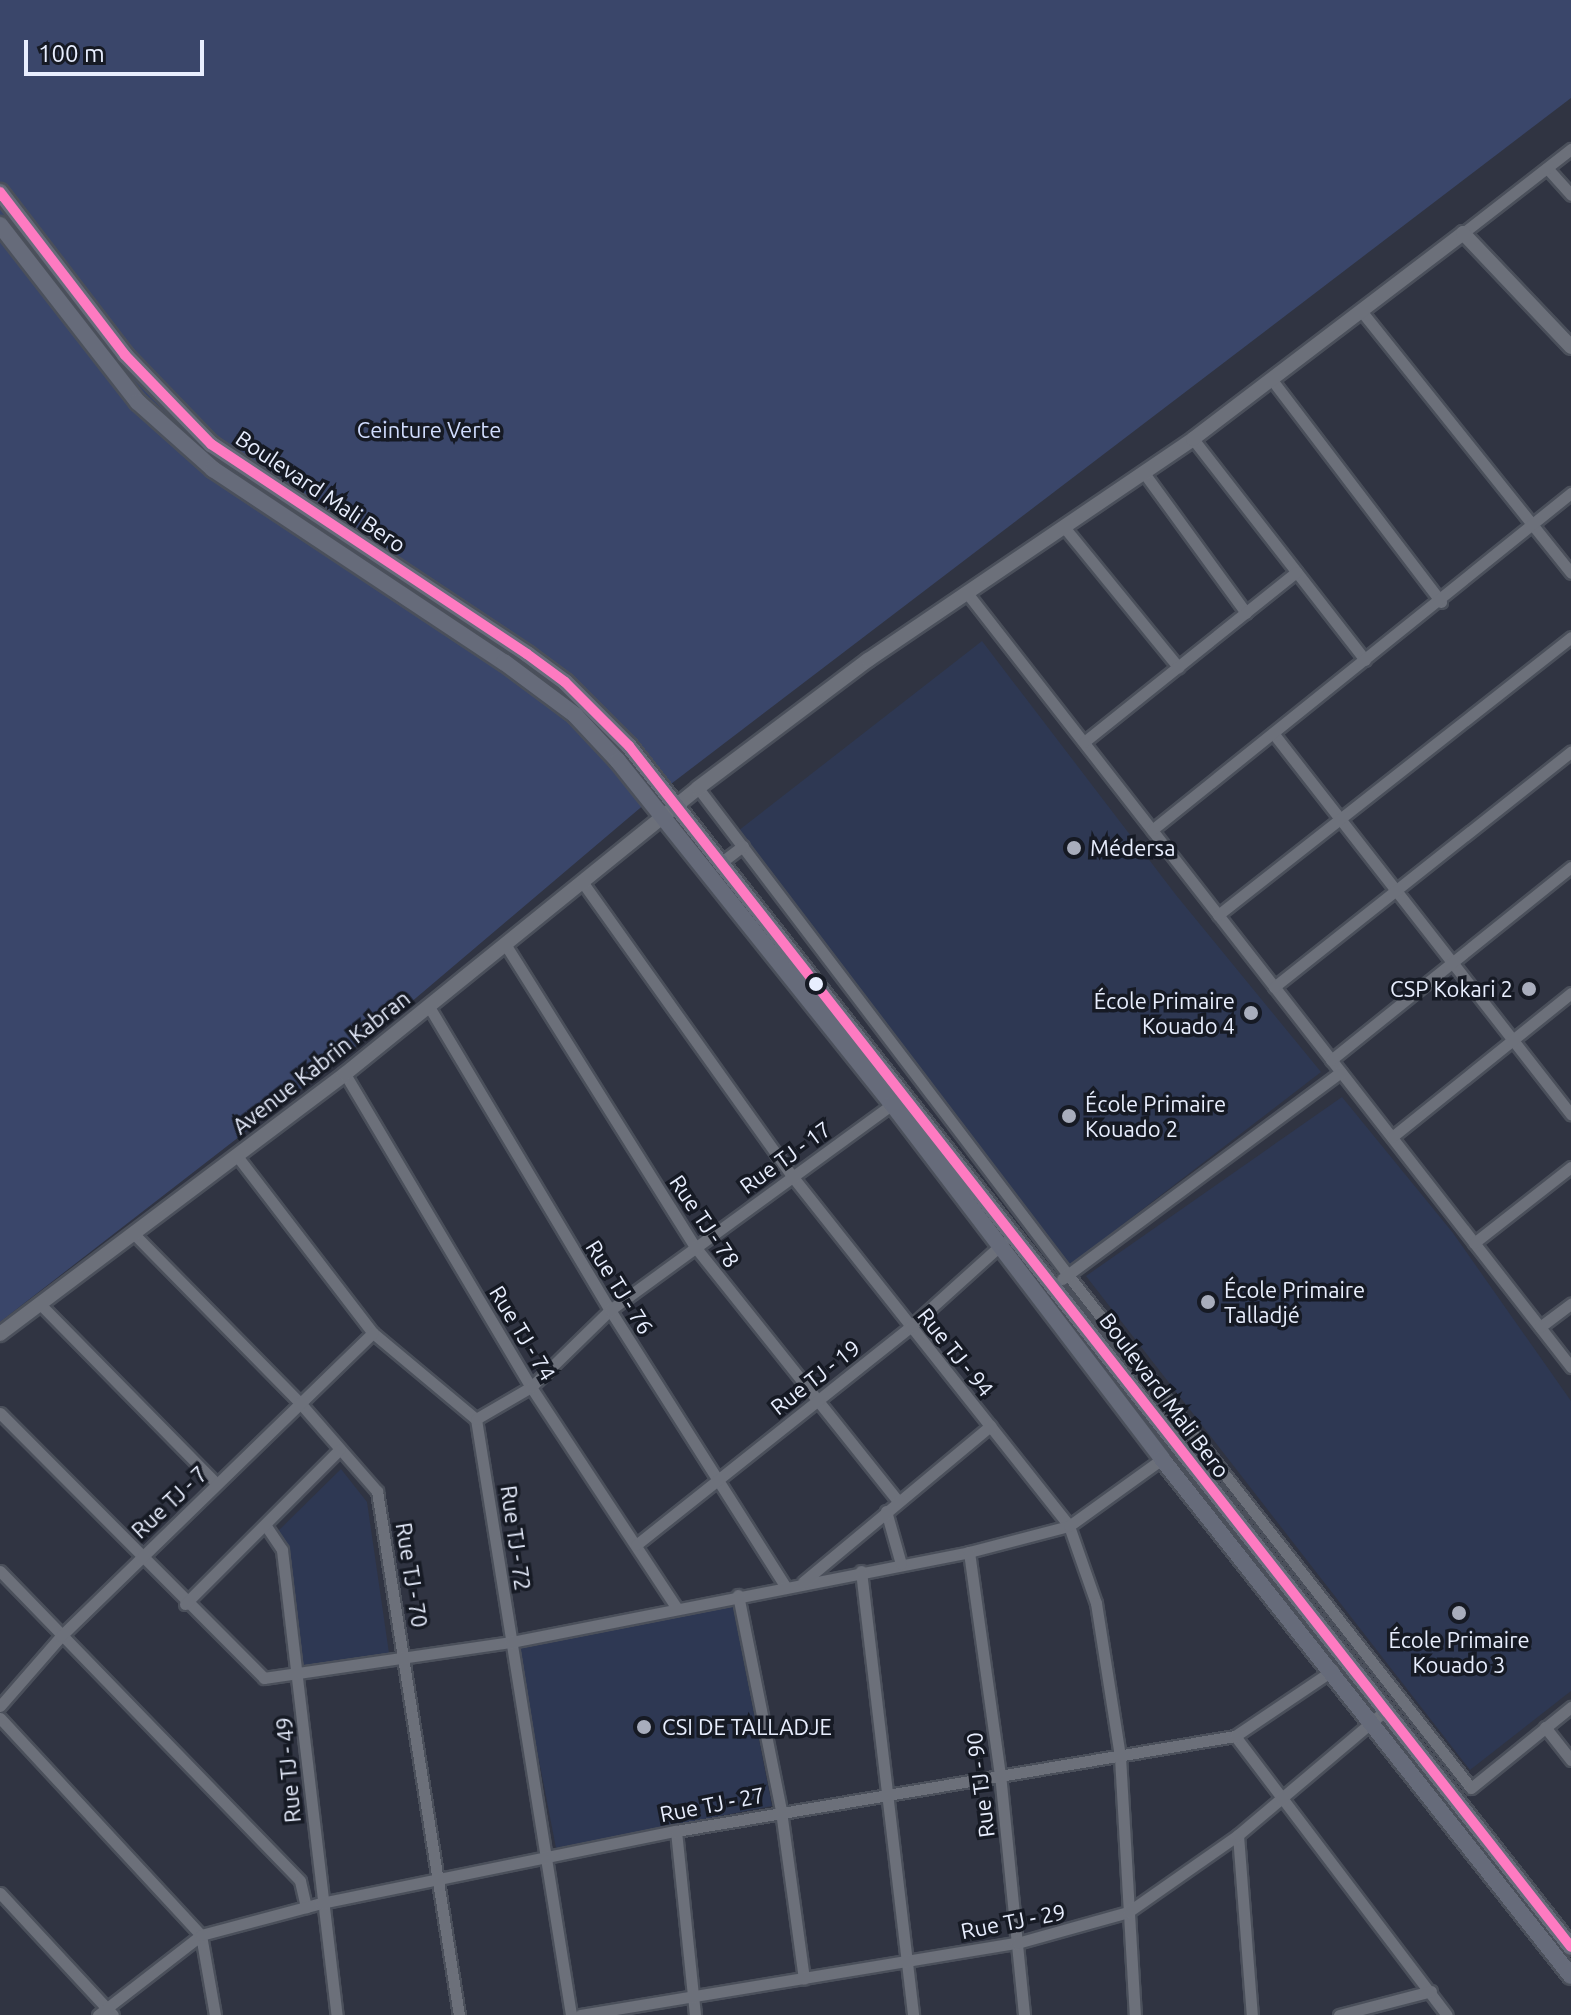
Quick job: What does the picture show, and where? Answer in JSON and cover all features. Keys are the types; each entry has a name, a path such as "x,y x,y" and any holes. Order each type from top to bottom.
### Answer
{"main road":[{"name":"Boulevard Mali Bero","path":"0,192 125,355 211,444 565,682 660,783 1014,1233 1061,1280 1177,1450 1571,1947"},
{"name":"Boulevard Mali Bero","path":"0,225 138,402 213,469 440,619 575,715 647,795 892,1104 1162,1459 1333,1670 1571,1976"}],"street":[{"path":"1571,149 1463,233 1571,347"},
{"path":"1547,168 1571,195"},
{"name":"Avenue Kabrin Kabran","path":"0,1334 345,1074 698,788 967,593 1193,439 1463,233"},
{"path":"1362,312 1571,573"},
{"path":"1272,380 1441,602"},
{"path":"1193,439 1365,660"},
{"path":"1144,473 1246,613"},
{"path":"1152,830 1441,602 1571,493"},
{"path":"1064,527 1178,667"},
{"path":"1084,742 1296,572"},
{"path":"967,593 1571,1367"},
{"path":"1218,915 1571,637"},
{"path":"1273,733 1571,1115"},
{"path":"1274,987 1395,889 1570,755"},
{"path":"698,788 1061,1280 1385,1677 1471,1788 1571,1707"},
{"path":"723,861 743,846"},
{"path":"1331,1060 1571,867"},
{"name":"Rue TJ - 94","path":"583,883 792,1176 1069,1526 1096,1603 1120,1757 1135,2015"},
{"name":"Rue TJ - 78","path":"505,944 696,1248 898,1501"},
{"path":"1392,1137 1571,993"},
{"name":"Rue TJ - 76","path":"428,1005 610,1310 785,1586"},
{"path":"1061,1280 1341,1072"},
{"name":"Rue TJ - 74","path":"345,1074 531,1387 676,1607"},
{"name":"Rue TJ - 17","path":"476,1419 531,1387 610,1310 892,1104"},
{"path":"237,1156 373,1333 476,1419"},
{"path":"1474,1243 1571,1167"},
{"name":"Rue TJ - 19","path":"636,1545 910,1327 1014,1233"},
{"name":"Rue TJ - 70","path":"134,1234 301,1404 381,1502 459,2015"},
{"path":"40,1304 217,1484"},
{"path":"1540,1327 1571,1304"},
{"name":"Rue TJ - 7","path":"0,1706 61,1636 140,1557 373,1333"},
{"path":"0,1413 258,1675 300,1676 405,1661 969,1552 1069,1526 1162,1459"},
{"name":"Rue TJ - 72","path":"476,1419 571,2015"},
{"path":"802,1583 990,1426"},
{"path":"185,1604 340,1449"},
{"path":"886,1511 901,1564"},
{"name":"Rue TJ - 49","path":"266,1526 281,1543 300,1676 321,1903 337,2015"},
{"name":"Rue TJ - 90","path":"969,1552 1000,1774 1024,2015"},
{"path":"0,1571 300,1881 306,1907"},
{"path":"861,1571 891,1791 913,2015"},
{"path":"738,1595 781,1811 804,1978"},
{"name":"Rue TJ - 27","path":"201,1935 321,1903 440,1883 676,1831 891,1791 1120,1757 1235,1736 1269,1718 1333,1670"},
{"path":"1369,1689 1385,1677"},
{"name":"Rue TJ - 29","path":"580,2015 1017,1943 1128,1912 1238,1835 1386,1710"},
{"path":"0,1718 201,1935 215,2015"},
{"path":"1545,1727 1571,1760"},
{"path":"1235,1736 1447,2015"},
{"path":"676,1831 695,2015"},
{"path":"1238,1835 1252,2015"},
{"path":"0,1893 106,2012 201,1935"},
{"path":"1339,2015 1377,2012 1431,1991"}],"shaded area":[{"path":"982,641 1176,895 1321,1072 1070,1265 738,831"},
{"path":"1342,1097 1453,1233 1571,1401 1571,1691 1470,1770 1086,1276"},
{"path":"341,1469 367,1502 390,1660 295,1676 274,1535"},
{"name":"CSI DE TALLADJE","path":"733,1606 772,1806 556,1848 517,1647"}],"green space":[{"name":"Ceinture Verte","path":"0,0 1571,0 1571,98 646,803 390,1020 0,1322"}],"transit line":[{"name":"3","path":"0,192 125,355 211,444 527,654 565,682 629,746 1571,1947"}],"place":[{"name":"Médersa","path":"1074,848"},
{"name":"CSP Kokari 2","path":"1529,989"},
{"name":"École Primaire Kouado 4","path":"1251,1013"},
{"name":"École Primaire Kouado 2","path":"1069,1116"},
{"name":"École Primaire Talladjé","path":"1208,1302"},
{"name":"École Primaire Kouado 3","path":"1459,1613"},
{"name":"CSI DE TALLADJE","path":"644,1727"}]}
